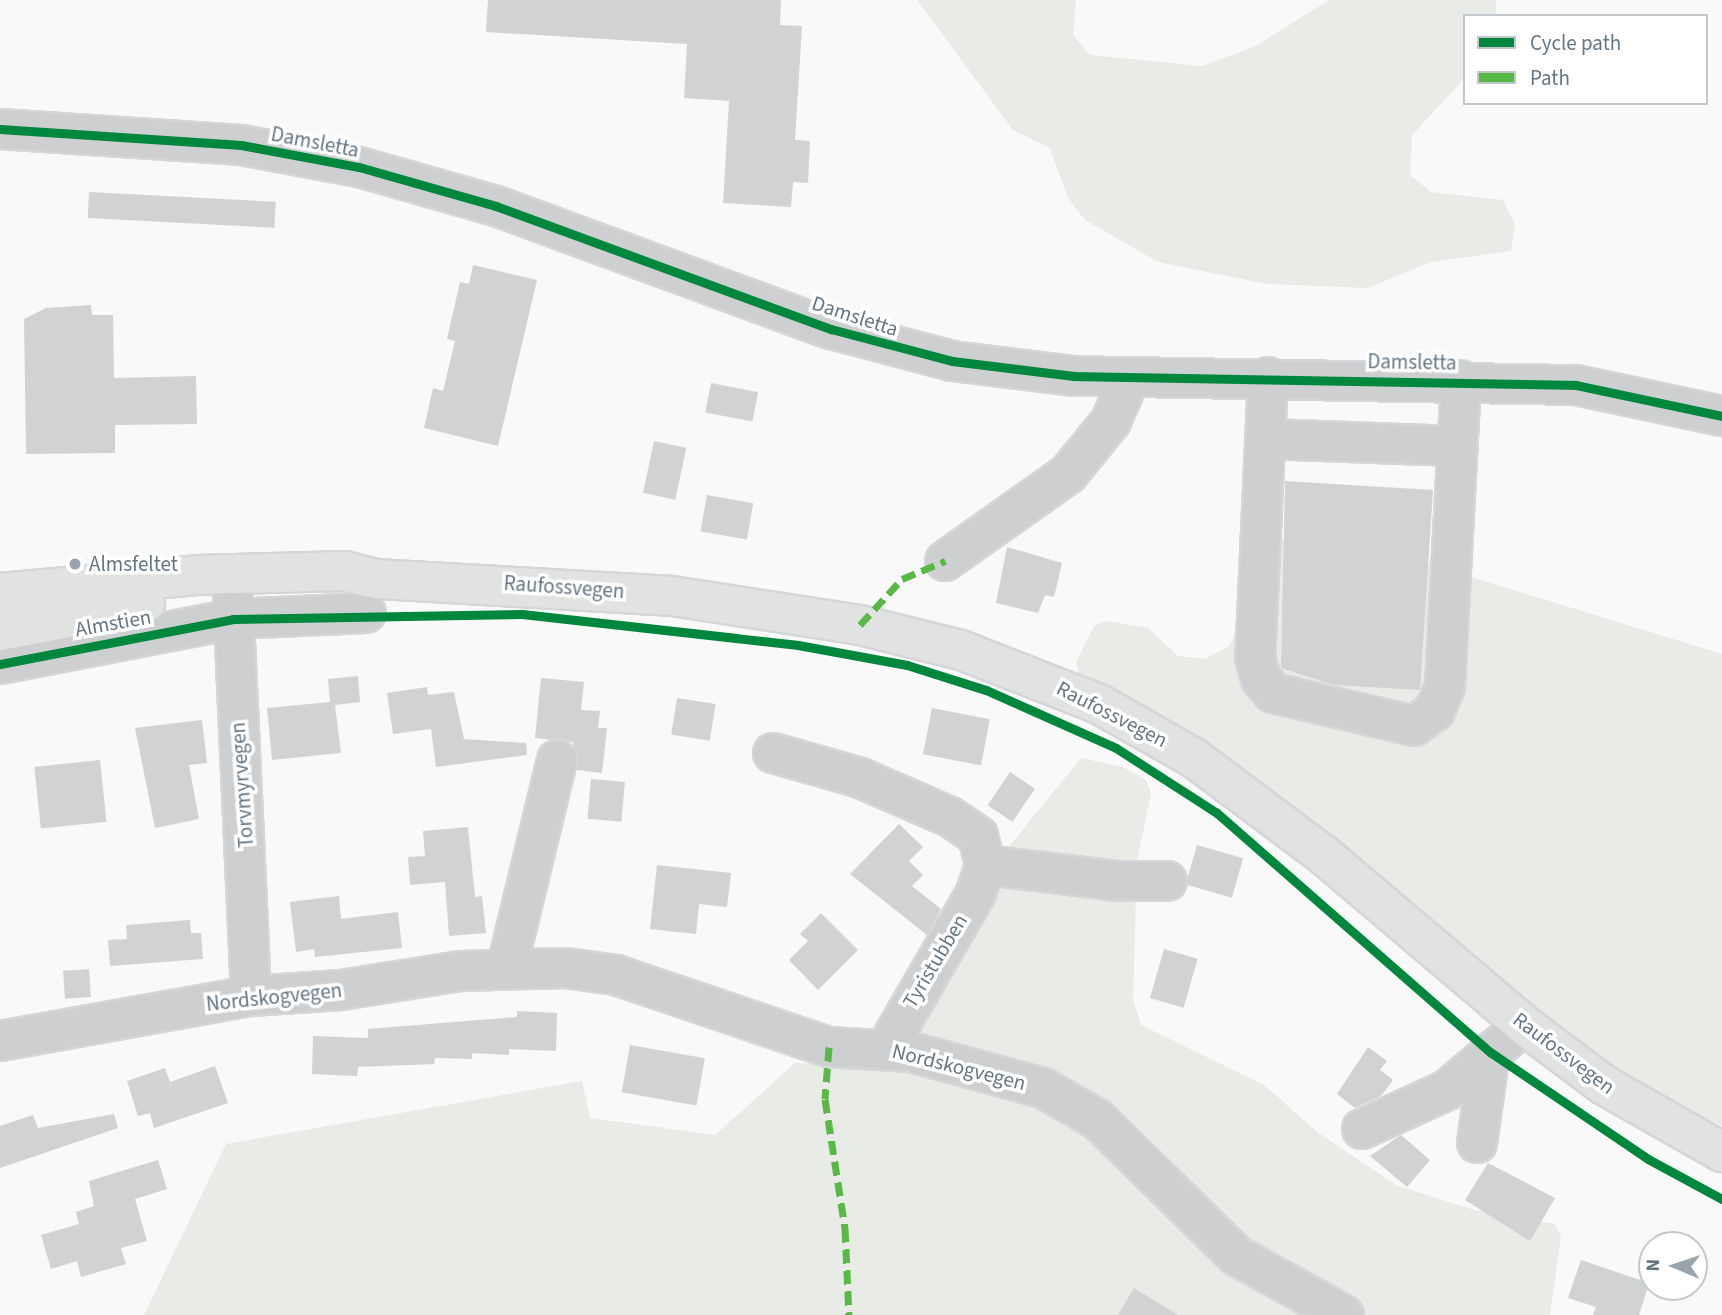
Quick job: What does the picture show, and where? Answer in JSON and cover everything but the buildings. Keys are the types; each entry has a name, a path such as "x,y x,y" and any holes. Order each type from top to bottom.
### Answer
{"main road":[{"name":"Raufossvegen","path":"0,631 103,608 232,596 344,571 372,596 568,587 787,612 1014,668 1148,730 1244,793 1524,1025 1604,1085 1722,1152"},
{"name":"Raufossvegen","path":"0,593 232,596"}],"street":[{"name":"Damsletta","path":"0,129 241,145 359,167 496,206 896,348 965,363 1130,377 1461,380 1576,384 1722,416"},
{"path":"944,561 1068,474 1111,421 1130,377"},
{"path":"1268,377 1255,658 1261,678 1273,693 1414,726 1435,711 1445,686 1461,380"},
{"path":"1265,439 1458,446"},
{"name":"Almstien","path":"0,664 232,596"},
{"name":"Torvmyrvegen","path":"232,596 251,996"},
{"path":"773,753 858,777 950,817 978,836 985,869 1117,881 1167,881"},
{"path":"507,967 557,760"},
{"name":"Tyristubben","path":"886,1049 985,869"},
{"name":"Nordskogvegen","path":"0,1041 251,996 507,967 616,975 804,1040 886,1049 1026,1082 1080,1107 1121,1140 1214,1238 1344,1315"},
{"path":"1362,1129 1447,1090 1524,1025"},
{"path":"1477,1143 1490,1052"}],"shaded area":[{"path":"917,0 1076,0 1073,35 1090,55 1202,66 1254,47 1329,0 1496,0 1496,14 1463,14 1463,80 1412,135 1410,175 1431,192 1503,200 1515,224 1511,251 1431,262 1368,288 1267,284 1158,262 1085,220 1068,198 1050,148 1013,130"},
{"path":"1305,520 1372,534 1435,566 1722,654 1722,1126 1646,1089 1575,1042 1441,936 1327,830 1165,721 1079,674 1076,662 1094,626 1107,621 1148,628 1178,656 1205,659 1229,646 1275,546"},
{"path":"1081,758 1123,767 1146,780 1151,793 1137,862 1133,999 1141,1025 1264,1085 1316,1131 1396,1185 1474,1210 1555,1224 1561,1236 1550,1315 144,1315 226,1144 582,1081 590,1118 715,1135 795,1063 850,1065 986,875"}],"marked path":[{"path":"860,625 902,579 945,561"},
{"path":"829,1047 825,1099 845,1228 849,1315"}],"cycle path":[{"path":"0,129 241,145 359,167 496,206 831,329 952,361 1074,376 1576,385 1722,416"},
{"path":"0,664 233,619 522,614 798,645 907,665 986,690 1116,748 1217,813 1490,1052 1648,1159 1722,1199"}],"place":[{"name":"Almsfeltet","path":"75,564"}]}
